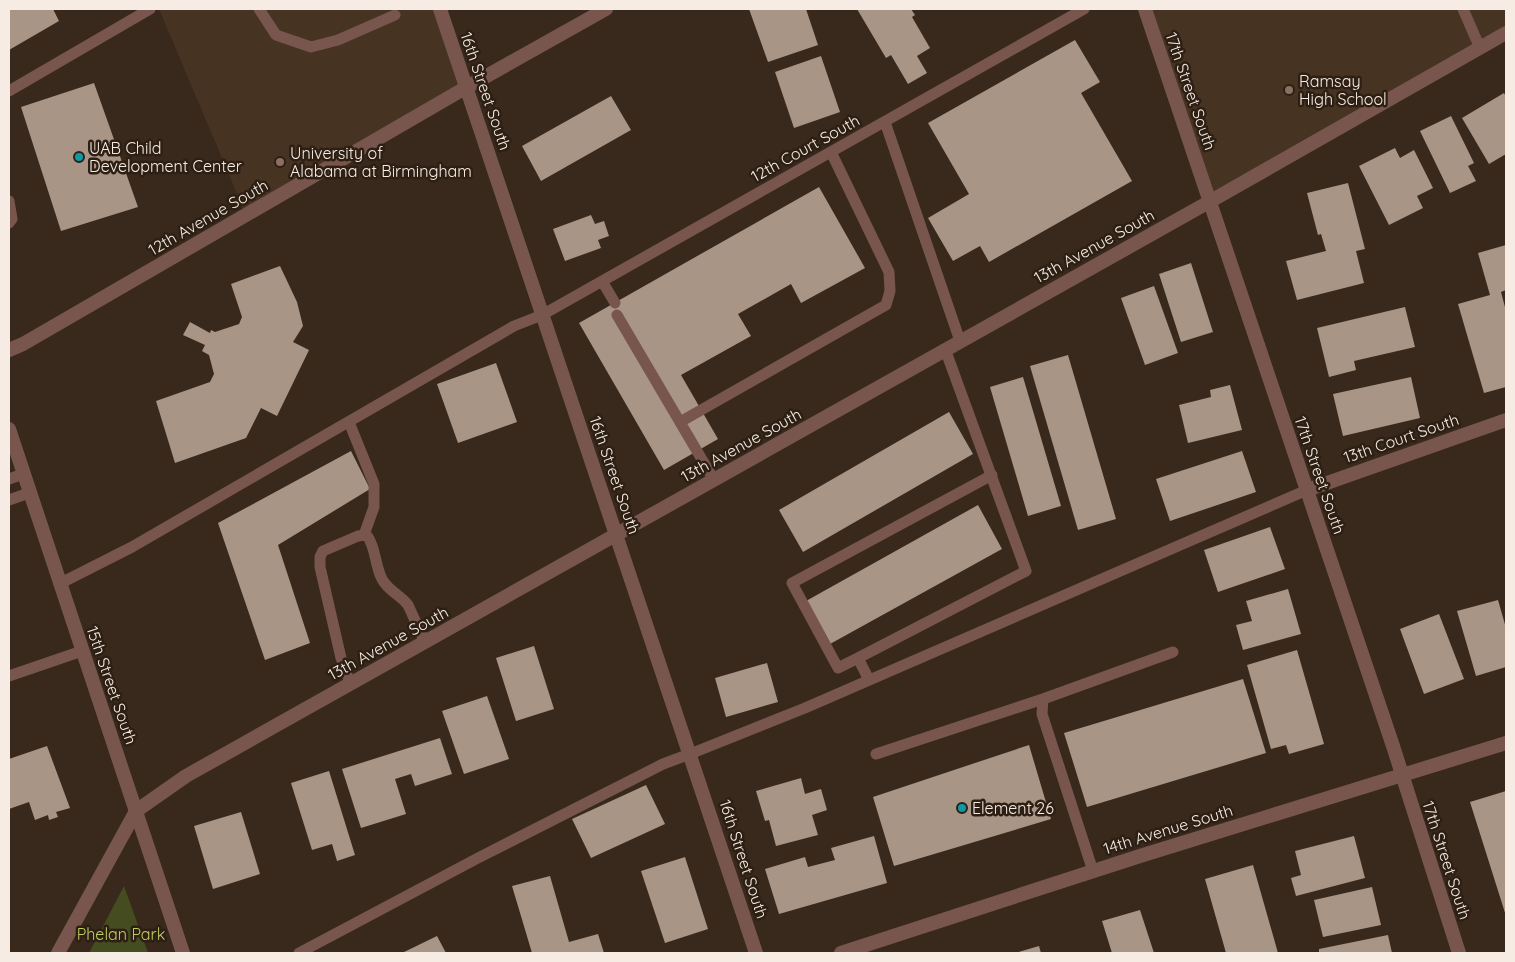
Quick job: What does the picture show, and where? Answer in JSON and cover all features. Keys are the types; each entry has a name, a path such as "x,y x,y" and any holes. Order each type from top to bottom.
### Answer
{"street":[{"name":"16th Street South","path":"440,9 756,953"},
{"name":"12th Avenue South","path":"9,350 23,344 466,87 606,9"},
{"name":"17th Street South","path":"1145,9 1459,953"},
{"name":"13th Avenue South","path":"58,953 136,811 186,776 1209,202 1506,33"},
{"name":"13th Court South","path":"1306,490 1506,420"},
{"name":"15th Street South","path":"9,429 183,953"},
{"name":"14th Avenue South","path":"841,953 1093,871 1506,743"}],"lane":[{"path":"9,91 150,9"},
{"path":"259,9 276,35 311,47 338,40 395,15"},
{"name":"12th Court South","path":"59,584 132,547 514,326 542,315 1084,9"},
{"path":"1464,9 1480,48"},
{"path":"885,122 960,341"},
{"path":"680,422 886,305 890,291 889,272 831,152"},
{"path":"9,201 12,219 9,223"},
{"path":"602,281 615,303"},
{"path":"617,315 714,480"},
{"path":"945,349 992,475 1026,571 838,668 792,583 992,475"},
{"path":"349,422 374,484 374,507 364,535"},
{"path":"9,479 24,474"},
{"path":"299,953 478,858 663,764 869,680 1306,490"},
{"path":"9,500 30,493"},
{"path":"350,683 341,658 319,562 323,551 358,536 364,535 368,537 371,541 381,578 386,586 404,599 425,642"},
{"path":"9,676 82,651"},
{"path":"876,754 1043,699 1173,652"},
{"path":"858,658 869,680"},
{"path":"1043,699 1042,714 1093,871"}],"shaded area":[{"name":"University of Alabama at Birmingham","path":"159,9 442,9 467,87 246,215"},
{"name":"Ramsay High School","path":"1145,9 1506,9 1506,33 1209,202"}],"green space":[{"name":"Phelan Park","path":"124,886 148,953 89,953"}],"building":[{"path":"9,9 53,9 59,21 9,50"},
{"path":"749,9 806,9 818,45 768,62"},
{"path":"857,9 911,9 915,15 912,17 930,48 917,56 927,73 908,84 891,55 886,58"},
{"path":"1075,40 1100,82 1081,93 1132,181 989,262 980,246 953,261 928,218 969,194 928,123"},
{"path":"821,56 840,112 794,128 775,72"},
{"name":"UAB Child Development Center","path":"94,83 138,207 61,231 21,107"},
{"path":"1504,93 1506,97 1506,154 1489,164 1462,118"},
{"path":"611,96 631,130 541,181 522,146"},
{"path":"1451,116 1474,163 1468,166 1476,181 1450,193 1420,131"},
{"path":"1395,148 1400,158 1414,150 1433,188 1417,196 1423,208 1389,225 1359,166"},
{"path":"1348,183 1365,249 1356,251 1364,283 1297,300 1286,261 1326,251 1321,234 1318,235 1307,193"},
{"path":"819,187 865,268 801,303 791,284 738,314 751,336 681,375 718,439 664,470 579,323"},
{"path":"591,215 595,224 604,221 609,236 598,240 601,248 565,261 553,229"},
{"path":"1506,245 1506,290 1501,292 1506,311 1506,387 1484,393 1458,304 1490,295 1478,253"},
{"path":"1191,263 1213,332 1181,342 1159,274"},
{"path":"280,266 297,302 303,326 293,342 309,350 277,416 261,408 246,438 175,463 156,401 210,382 214,374 209,355 202,351 205,345 183,335 190,322 210,333 211,330 215,332 239,324 242,317 231,284"},
{"path":"1154,286 1178,353 1145,365 1121,298"},
{"path":"1405,307 1415,347 1354,361 1356,370 1329,377 1317,328"},
{"path":"1068,355 1116,519 1078,530 1030,366"},
{"path":"496,363 517,422 458,443 437,384"},
{"path":"1023,377 1061,506 1028,516 990,387"},
{"path":"1411,377 1420,418 1343,436 1333,394"},
{"path":"1230,385 1242,430 1188,443 1179,405 1211,397 1210,390"},
{"path":"949,412 973,454 803,552 779,510"},
{"path":"351,451 370,489 278,545 310,643 265,660 218,523"},
{"path":"1242,451 1256,492 1170,521 1156,479"},
{"path":"978,505 1002,549 830,644 806,601"},
{"path":"1270,527 1285,569 1218,592 1204,550"},
{"path":"1288,589 1301,634 1243,650 1236,625 1252,621 1246,601"},
{"path":"1498,600 1506,628 1506,667 1476,676 1457,611"},
{"path":"1439,614 1464,679 1424,694 1400,629"},
{"path":"534,646 554,709 516,721 496,658"},
{"path":"1297,650 1324,744 1289,754 1286,745 1271,749 1247,665"},
{"path":"767,663 778,702 726,717 715,678"},
{"path":"1243,679 1266,753 1087,807 1064,733"},
{"path":"487,696 509,759 464,774 442,711"},
{"path":"440,738 452,774 415,786 411,774 395,779 406,814 361,828 342,769"},
{"name":"Element 26","path":"1029,745 1051,819 894,866 873,797"},
{"path":"47,746 70,808 56,812 58,817 49,820 48,815 35,820 29,802 9,809 9,759"},
{"path":"329,771 355,855 337,861 332,844 312,850 291,783"},
{"path":"801,778 805,794 821,789 827,810 812,815 818,835 776,846 769,820 765,821 756,791"},
{"path":"646,785 665,824 591,858 572,819"},
{"path":"1506,791 1506,916 1470,802"},
{"path":"241,812 260,874 213,889 194,826"},
{"path":"874,836 887,883 779,914 765,869 805,857 808,867 835,860 831,848"},
{"path":"1354,836 1365,878 1296,896 1291,878 1301,875 1295,851"},
{"path":"685,857 708,929 665,943 641,871"},
{"path":"1253,865 1278,953 1226,953 1205,879"},
{"path":"550,876 569,942 598,934 604,953 532,953 512,886"},
{"path":"1372,887 1381,925 1323,937 1314,900"},
{"path":"1140,910 1154,953 1112,953 1102,921"},
{"path":"1388,935 1392,953 1319,953 1319,949"},
{"path":"437,936 446,953 402,953"},
{"path":"1039,946 1041,953 1015,953"}],"place":[{"name":"Ramsay High School","path":"1289,90"},
{"name":"UAB Child Development Center","path":"79,157"},
{"name":"University of Alabama at Birmingham","path":"280,162"},
{"name":"Element 26","path":"962,808"}]}
